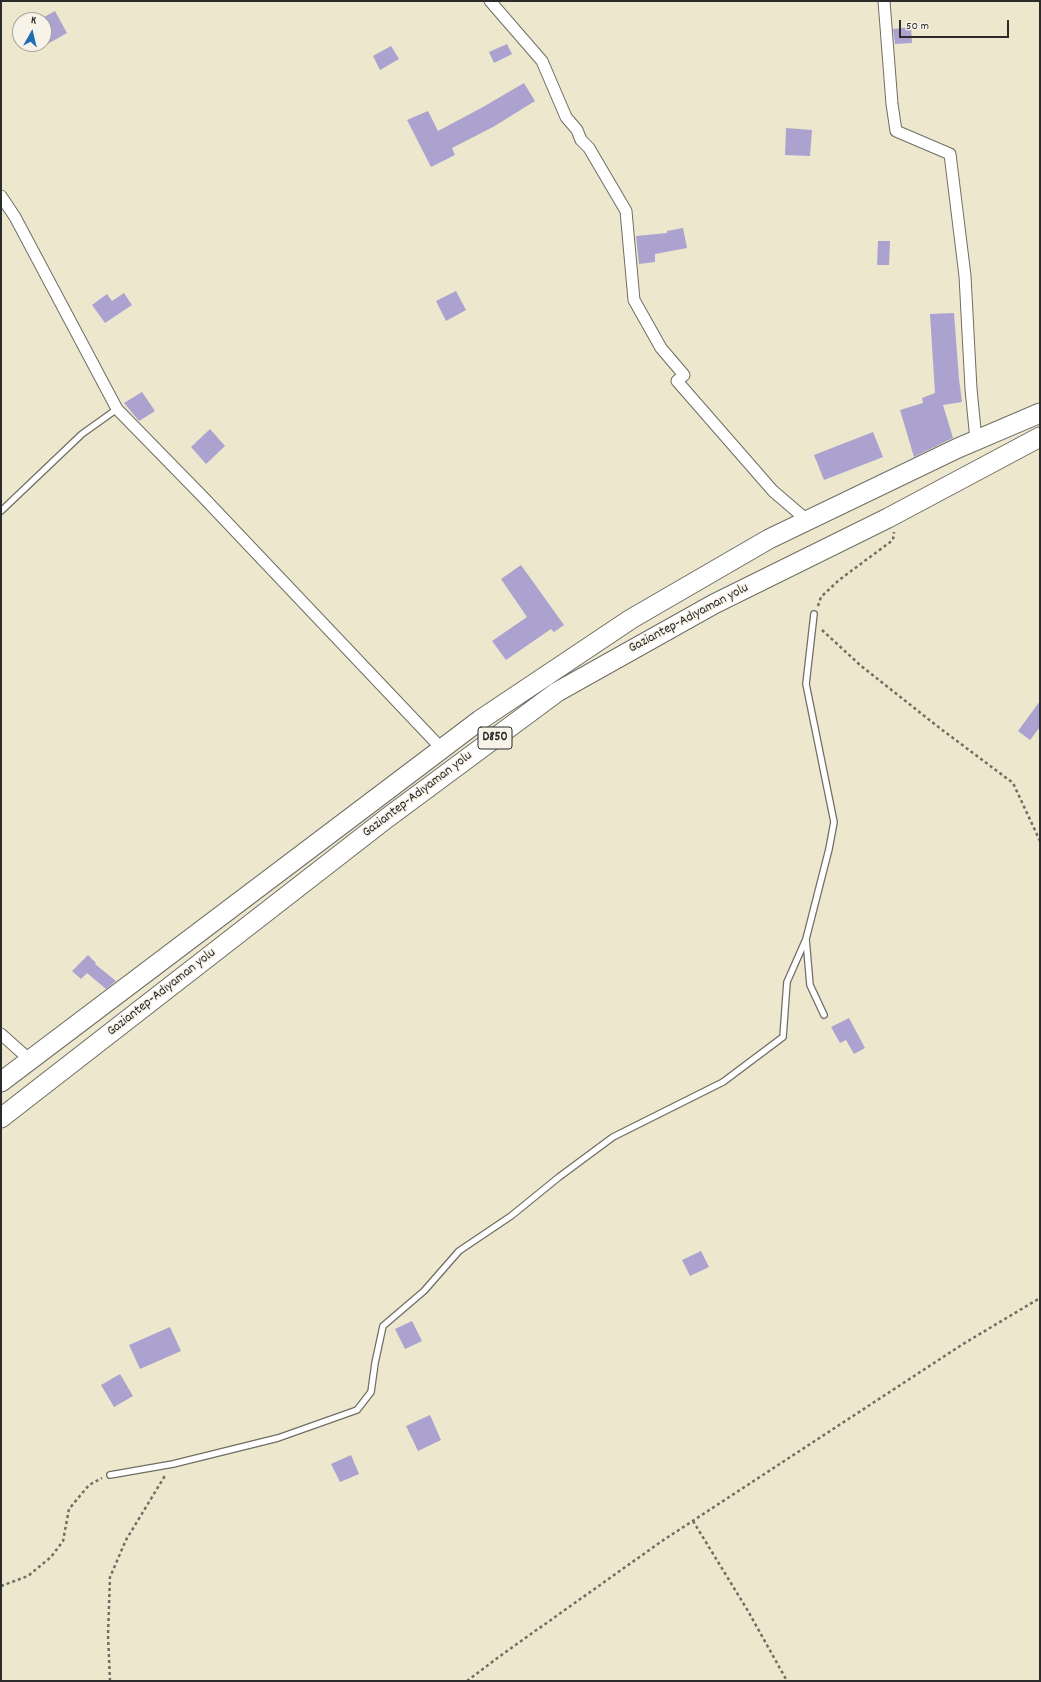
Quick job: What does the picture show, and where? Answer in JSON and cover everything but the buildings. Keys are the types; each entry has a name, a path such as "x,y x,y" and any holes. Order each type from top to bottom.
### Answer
{"highway":[{"name":"Gaziantep-Adıyaman yolu","path":"1,1082 480,720 631,619 769,539 976,440 1040,413"},
{"name":"Gaziantep-Adıyaman yolu","path":"1,1118 387,818 556,692 714,604 895,514 1040,437"}],"street":[{"path":"490,1 542,61 566,117 577,130 581,140 589,148 626,211 634,300 661,348 684,375 677,381 773,491 808,521"},
{"path":"884,1 892,104 896,131 950,154 965,276 971,389 976,440"},
{"path":"1,196 15,217 118,409 215,509 442,749"},
{"path":"1,1034 30,1060"}],"lane":[{"path":"1,511 82,434 118,409"},
{"path":"110,1475 173,1464 278,1438 357,1410 371,1392 375,1363 384,1326 424,1291 459,1251 511,1216 559,1177 613,1137 723,1082 783,1038 787,982 806,939 829,849 834,822 806,684 814,614"},
{"path":"806,939 810,985 824,1015"}],"path":[{"path":"895,514 893,540 839,580 821,597 814,614 821,629 860,665 937,726 1013,783 1040,841"},
{"path":"467,1681 513,1646 693,1521 963,1344 1040,1298"},
{"path":"110,1681 108,1635 110,1577 126,1540 173,1464"},
{"path":"1,1586 28,1576 51,1557 63,1541 69,1509 89,1485 110,1475"},
{"path":"693,1521 748,1611 787,1681"}]}
